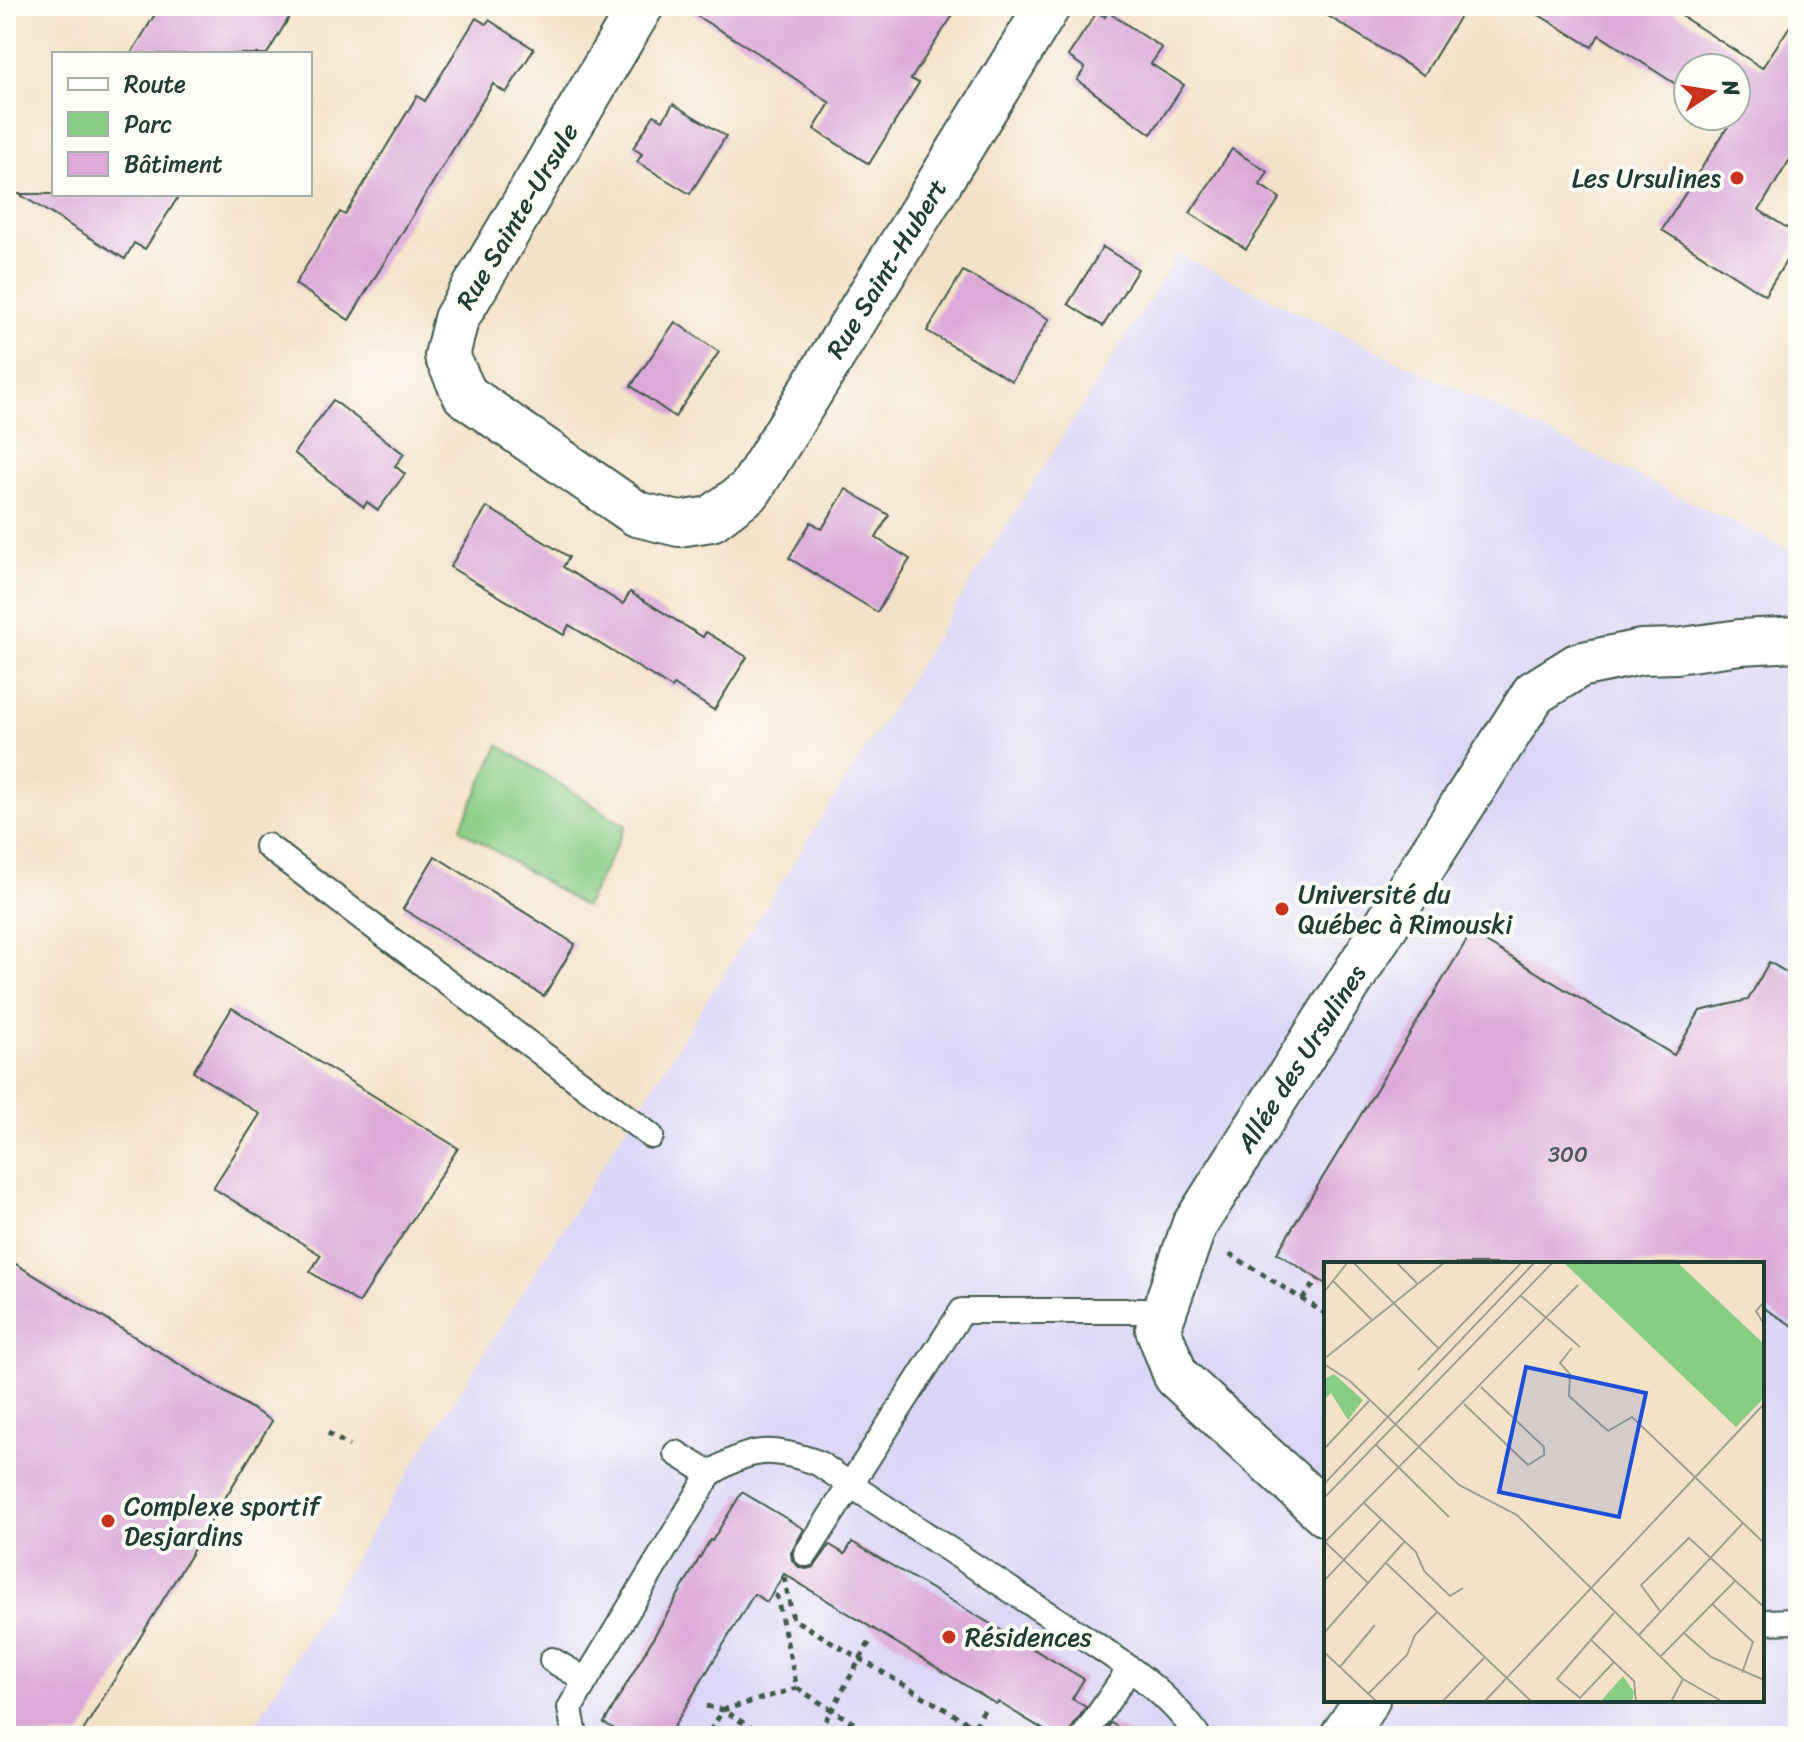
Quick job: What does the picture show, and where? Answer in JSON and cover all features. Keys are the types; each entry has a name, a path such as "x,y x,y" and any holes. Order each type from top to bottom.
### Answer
{"street":[{"name":"Rue Sainte-Ursule","path":"641,6 456,319 447,356 465,395 637,514 679,524 711,519"},
{"name":"Rue Saint-Hubert","path":"711,519 750,490 1048,6"},
{"name":"Allée des Ursulines","path":"1324,1512 1176,1376 1158,1329 1194,1226 1534,693 1579,665 1626,655 1798,639"},
{"path":"1343,1736 1366,1702"}],"lane":[{"path":"267,846 651,1136"},
{"path":"806,1554 962,1311 1165,1311"},
{"path":"575,1736 570,1708 710,1474 725,1463 756,1451 788,1452 818,1463 1148,1682 1198,1736"},
{"path":"676,1453 710,1474"},
{"path":"1764,1622 1798,1621"},
{"path":"552,1660 586,1680"},
{"path":"1084,1736 1129,1670"}],"path":[{"path":"1194,1226 1218,1246 1324,1313"},
{"path":"1302,1299 1318,1279"},
{"path":"328,1433 349,1446"},
{"path":"806,1554 796,1559 783,1578 793,1619 990,1736"},
{"path":"787,1594 775,1595 797,1688 875,1736"},
{"path":"815,1736 869,1643"},
{"path":"707,1736 723,1710 797,1688"},
{"path":"706,1706 723,1710 764,1736"},
{"path":"969,1736 984,1710"}],"shaded area":[{"name":"Université du Québec à Rimouski","path":"1178,254 1798,554 1798,1736 248,1736 363,1545"}],"green space":[{"path":"499,745 626,826 585,907 460,829"}],"building":[{"path":"160,6 296,6 268,52 132,52"},
{"path":"680,6 959,6 911,79 919,83 869,164 814,129 830,103 758,53"},
{"path":"1312,6 1466,6 1424,75"},
{"name":"Les Ursulines","path":"1524,6 1666,6 1737,52 1672,52 1672,82 1599,35 1592,47"},
{"path":"1097,12 1105,17 1108,12 1162,48 1151,64 1184,85 1151,134 1077,80 1085,68 1068,56"},
{"name":"Les Ursulines","path":"1798,14 1798,146 1759,210 1798,235 1798,242 1765,295 1662,230 1724,132 1752,132 1752,62 1762,68"},
{"path":"476,18 486,24 489,20 534,49 506,93 493,84 349,320 295,284 340,212 345,215 417,96 425,101"},
{"path":"673,104 726,136 690,194 637,162 642,154 633,148 654,115 663,120"},
{"path":"1232,149 1268,172 1260,185 1280,198 1246,249 1190,213"},
{"path":"19,194 179,196 145,249 134,243 125,259"},
{"path":"1103,247 1138,269 1103,326 1068,304"},
{"path":"963,271 1049,319 1012,381 927,331"},
{"path":"675,322 719,352 675,417 631,386"},
{"path":"333,400 404,454 395,466 405,474 378,510 367,502 364,507 294,453"},
{"path":"846,489 889,515 876,538 910,559 877,612 789,558 811,522 822,529"},
{"path":"487,507 569,557 563,567 623,604 630,592 703,637 706,632 747,657 714,710 569,625 564,635 450,567"},
{"path":"435,856 575,944 544,996 403,909"},
{"name":"Université du Québec à Rimouski","path":"1471,933 1674,1055 1700,1011 1748,1000 1769,962 1798,979 1798,1329 1764,1308 1764,1262 1324,1262 1324,1283 1277,1253"},
{"path":"232,1008 458,1148 359,1303 310,1272 321,1255 213,1188 260,1114 193,1072"},
{"name":"Complexe sportif Desjardins","path":"6,1258 272,1421 80,1736 6,1736"},
{"path":"742,1492 804,1529 791,1553 792,1560 799,1567 814,1567 830,1545 845,1554 852,1542 1084,1679 1072,1699 1086,1707 1069,1736 1054,1736 998,1702 996,1704 784,1574 767,1602 754,1594 668,1736 627,1736 604,1723 710,1540"},
{"path":"1111,1723 1134,1736 1102,1736"}],"place":[{"name":"Les Ursulines","path":"1737,178"},
{"name":"Université du Québec à Rimouski","path":"1282,909"},
{"name":"Complexe sportif Desjardins","path":"108,1521"},
{"name":"Résidences","path":"949,1637"}]}
